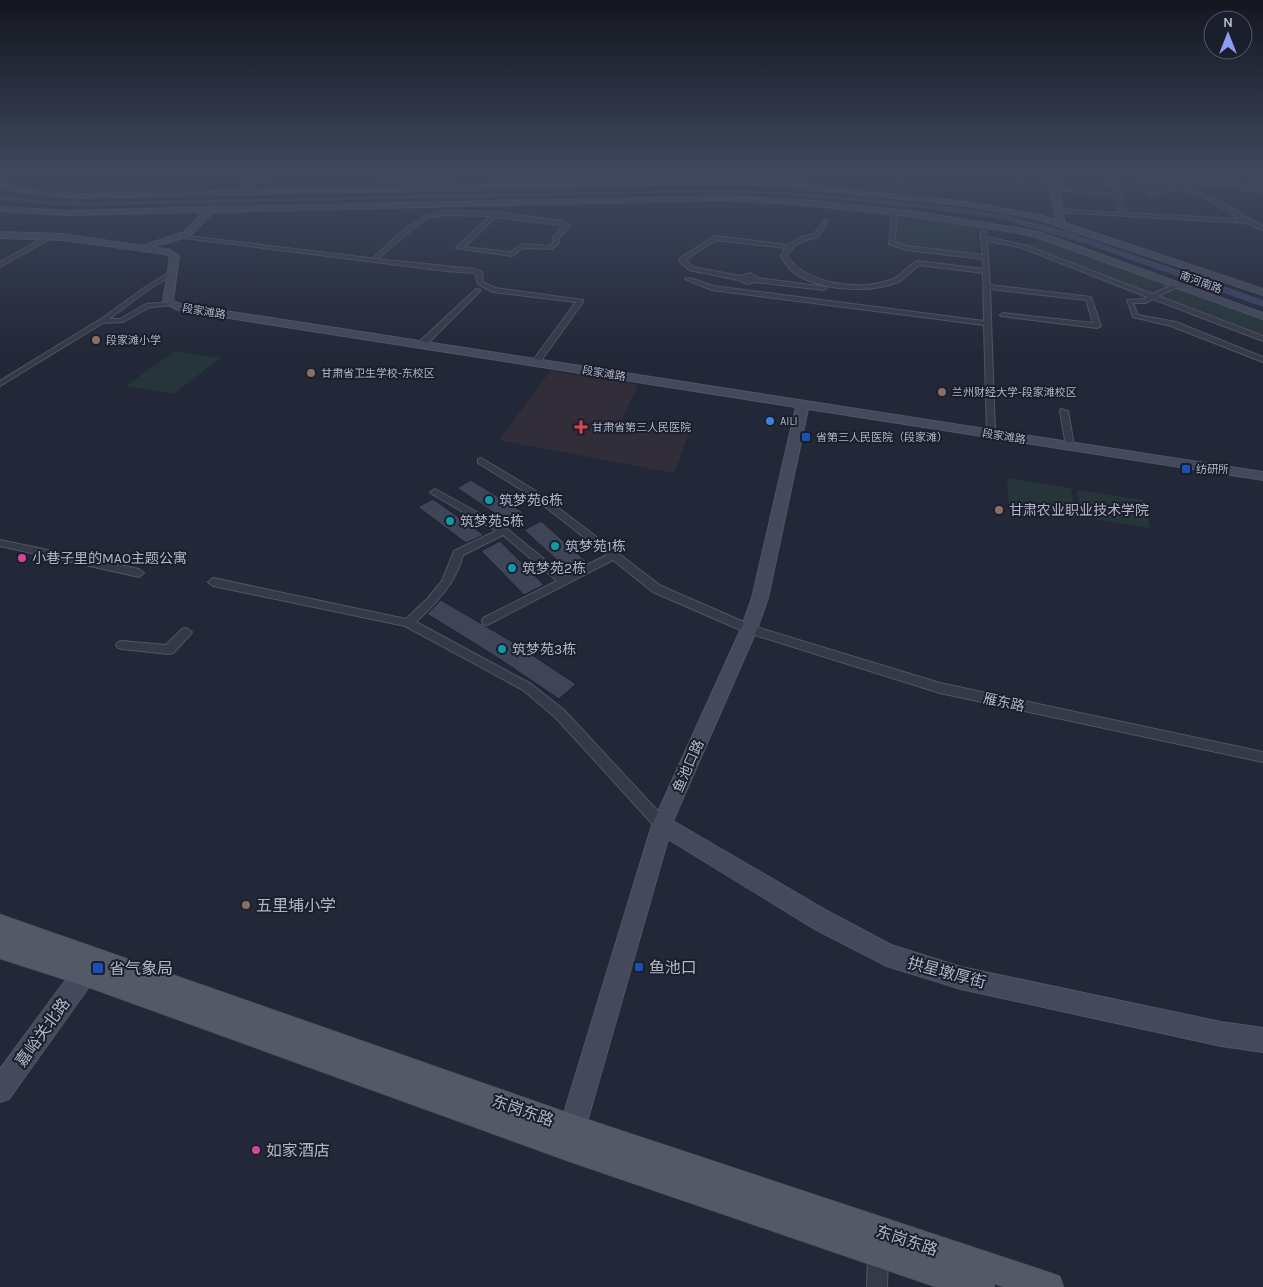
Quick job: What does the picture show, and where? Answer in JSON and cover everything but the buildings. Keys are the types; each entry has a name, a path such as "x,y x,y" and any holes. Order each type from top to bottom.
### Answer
{"main road":[{"name":"东岗东路","path":"0,926 90,967 569,1137 878,1252 980,1287"},
{"name":"东岗东路","path":"0,947 90,967"},
{"name":"东岗东路","path":"569,1137 1049,1287"}],"street":[{"path":"141,247 184,234"},
{"path":"377,257 405,234"},
{"path":"474,234 459,248 512,254 522,246 552,248 558,241 556,238 559,234"},
{"path":"817,234 796,241 789,246 784,256 787,264 804,276 830,284 856,287 877,286 906,275 911,267 918,263 986,273"},
{"path":"892,234 891,243 897,246 986,257"},
{"path":"984,234 986,257 991,434"},
{"name":"南河南路","path":"1035,234 1263,316"},
{"path":"1096,234 1263,292"},
{"name":"段家滩路","path":"0,235 51,236 167,252 176,256 168,302 178,307 1263,476"},
{"path":"0,265 51,236"},
{"path":"179,237 475,271 479,272 480,283 493,290 581,301 536,363"},
{"path":"789,246 715,238 686,254 682,259 691,269 752,282 756,280 825,288 830,284"},
{"path":"983,238 1022,246 1263,339"},
{"path":"911,267 986,273"},
{"path":"1206,272 1179,285 1151,295 1146,301 1129,301 1135,316 1173,324 1263,360"},
{"path":"0,384 101,321 172,273"},
{"path":"784,283 804,276"},
{"path":"688,279 712,288 739,292 987,323"},
{"path":"739,292 742,280"},
{"path":"986,286 1089,298 1096,326 1003,315"},
{"path":"421,345 478,290"},
{"path":"101,321 121,321 148,305 172,304"},
{"name":"鱼池口路","path":"569,1137 662,825 749,629 760,598 803,404"},
{"path":"1064,411 1070,446"},
{"path":"481,461 533,493 657,589 749,629"},
{"path":"435,492 504,531 564,581"},
{"path":"408,623 439,593 456,566 458,553 504,531"},
{"path":"0,543 139,573"},
{"path":"487,621 613,556"},
{"path":"213,582 408,623 528,687 560,714 662,825"},
{"name":"雁东路","path":"749,629 940,688 1263,758"},
{"path":"122,645 169,650 186,632"},
{"name":"拱星墩厚街","path":"662,825 821,920 887,955 961,978 1221,1034 1263,1040"},
{"name":"嘉峪关北路","path":"0,1090 90,967"},
{"path":"877,1287 878,1252"}],"shaded area":[{"path":"889,234 976,234 978,254 888,245"},
{"path":"1045,240 1263,320 1263,337 1025,245"},
{"path":"174,351 220,358 174,394 126,386"},
{"name":"甘肃省第三人民医院","path":"550,371 638,385 620,422 689,432 674,473 499,440"},
{"path":"1007,478 1071,488 1075,515 1009,504"},
{"path":"1077,490 1143,500 1150,528 1082,517"}],"water":[{"path":"1052,234 1076,234 1263,300 1263,307 1089,245"}],"place":[{"name":"段家滩小学","path":"96,340"},
{"name":"甘肃省卫生学校-东校区","path":"311,373"},
{"name":"兰州财经大学-段家滩校区","path":"942,392"},
{"name":"AILI","path":"770,421"},
{"name":"甘肃省第三人民医院","path":"581,427"},
{"name":"省第三人民医院（段家滩）","path":"806,437"},
{"name":"纺研所","path":"1186,469"},
{"name":"筑梦苑6栋","path":"489,500"},
{"name":"甘肃农业职业技术学院","path":"999,510"},
{"name":"筑梦苑5栋","path":"450,521"},
{"name":"筑梦苑1栋","path":"555,546"},
{"name":"小巷子里的MAO主题公寓","path":"22,558"},
{"name":"筑梦苑2栋","path":"512,568"},
{"name":"筑梦苑3栋","path":"502,649"},
{"name":"五里埔小学","path":"246,905"},
{"name":"鱼池口","path":"639,967"},
{"name":"省气象局","path":"98,968"},
{"name":"如家酒店","path":"256,1150"}]}
